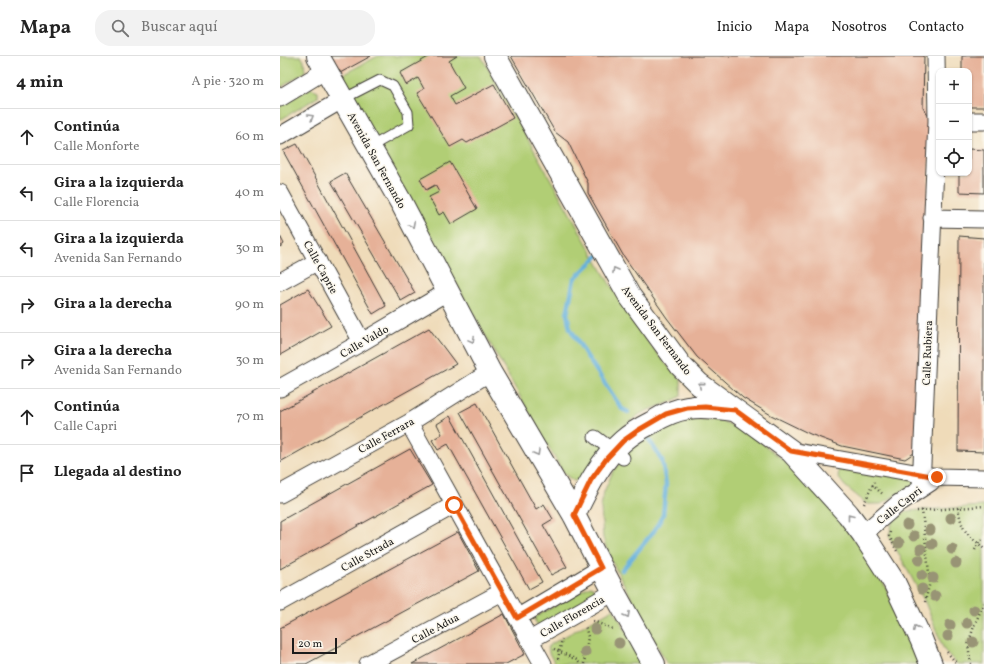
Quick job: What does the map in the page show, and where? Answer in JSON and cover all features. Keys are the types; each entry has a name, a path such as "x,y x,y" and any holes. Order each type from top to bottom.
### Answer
{"street":[{"name":"Avenida San Fernando","path":"495,56 629,295 681,366 699,384 791,451 827,490 863,534 894,582 921,639 937,655"},
{"name":"Calle Rubiera","path":"936,56 937,104"},
{"name":"Avenida San Fernando","path":"322,63 402,204 490,372 574,515 601,568 654,664"},
{"path":"280,98 322,63"},
{"path":"280,136 343,99"},
{"path":"972,121 984,121"},
{"name":"Calle Rubiera","path":"927,480 932,218 937,140"},
{"name":"Calle Caprie","path":"280,193 362,342"},
{"path":"932,218 984,218"},
{"path":"280,282 318,261"},
{"name":"Calle Valdo","path":"280,388 447,292"},
{"name":"Calle Ferrara","path":"280,494 408,423 490,372"},
{"path":"574,515 591,480 618,454 623,441 637,431 666,414 687,408 699,407 735,410"},
{"path":"408,423 543,664"},
{"path":"595,437 618,454"},
{"name":"Calle Capri","path":"791,451 927,480 984,478"},
{"name":"Calle Capri","path":"863,534 927,480"},
{"name":"Calle Strada","path":"280,602 454,505"},
{"path":"517,618 601,568"},
{"name":"Calle Adua","path":"368,664 502,592"},
{"name":"Calle Florencia","path":"530,640 614,592"}],"lane":[{"path":"343,99 380,80 393,86 408,112 409,125 370,148"}],"path":[{"path":"863,506 876,479"},
{"path":"872,485 886,497"},
{"path":"915,511 984,506"},
{"path":"958,508 961,521 967,533 979,542 984,549"},
{"path":"922,510 930,582 925,602"},
{"path":"891,531 890,536 900,556"},
{"path":"975,550 979,542 984,538"},
{"path":"922,595 928,608"},
{"path":"971,664 968,644 984,603"},
{"path":"580,628 593,621 617,630"},
{"path":"584,664 588,637 585,625"},
{"path":"557,664 563,638"},
{"path":"548,646 577,660 580,664"},
{"path":"937,655 957,664"}],"green space":[{"path":"280,56 301,56 304,61 305,72 280,88"},
{"path":"378,56 481,56 608,281 638,329 665,363 681,380 681,396 635,417 619,432 585,479 574,481 564,474 343,84 344,74"},
{"path":"311,88 318,91 318,97 280,120 280,105"},
{"path":"707,419 724,422 749,433 793,468 821,496 876,567 921,664 667,664 610,558 603,538 601,507 604,492 613,471 638,441 652,431 683,420"},
{"path":"846,465 914,476 915,486 881,504 867,504 845,486 838,477 839,469"},
{"path":"984,506 984,664 957,664 944,650 925,602 889,536 893,519 907,511"},
{"path":"590,586 594,588 598,595 539,626 536,623 535,617"},
{"path":"613,609 646,664 555,664 549,653 548,646"}],"building":[{"path":"331,56 371,56 340,73"},
{"path":"430,56 457,56 449,61 464,88 450,96 455,105 494,84 513,118 467,143 463,140 450,147 417,93 424,89 418,78 406,85 400,73"},
{"path":"511,56 924,56 923,108 931,120 917,451 905,459 842,446 810,434 771,415 743,398 697,357 667,318 623,255 588,193 588,183 568,142 555,132"},
{"path":"962,56 984,56 984,107 972,107 972,68 962,68"},
{"path":"297,144 386,306 373,314 283,151"},
{"path":"972,149 984,150 984,193 959,192 959,176 972,176"},
{"path":"450,162 477,209 451,224 444,212 439,215 429,197 439,192 435,185 426,190 420,179"},
{"path":"345,173 415,293 401,301 331,181"},
{"path":"280,236 284,244 280,247"},
{"path":"959,236 984,238 984,452 958,451"},
{"path":"308,289 331,326 280,355 280,305"},
{"path":"429,328 456,364 280,462 280,411"},
{"path":"477,403 536,509 544,504 553,519 543,525 567,567 551,575 460,412"},
{"path":"450,416 542,582 529,589 448,444 438,450 432,440 442,434 437,424"},
{"path":"410,449 432,485 280,569 280,521"},
{"path":"458,532 479,571 306,664 280,664 280,628"},
{"path":"504,614 525,654 506,664 412,664"}],"waterway":[{"path":"599,255 574,279 567,314 570,328 586,355 622,409 628,412"},
{"path":"622,570 654,531 663,515 666,484 662,460 645,434"}],"route":[{"path":"454,505 517,618 601,568 574,515 591,480 607,458 623,441 666,414 687,408 705,407 735,410 791,451 937,477"}]}
